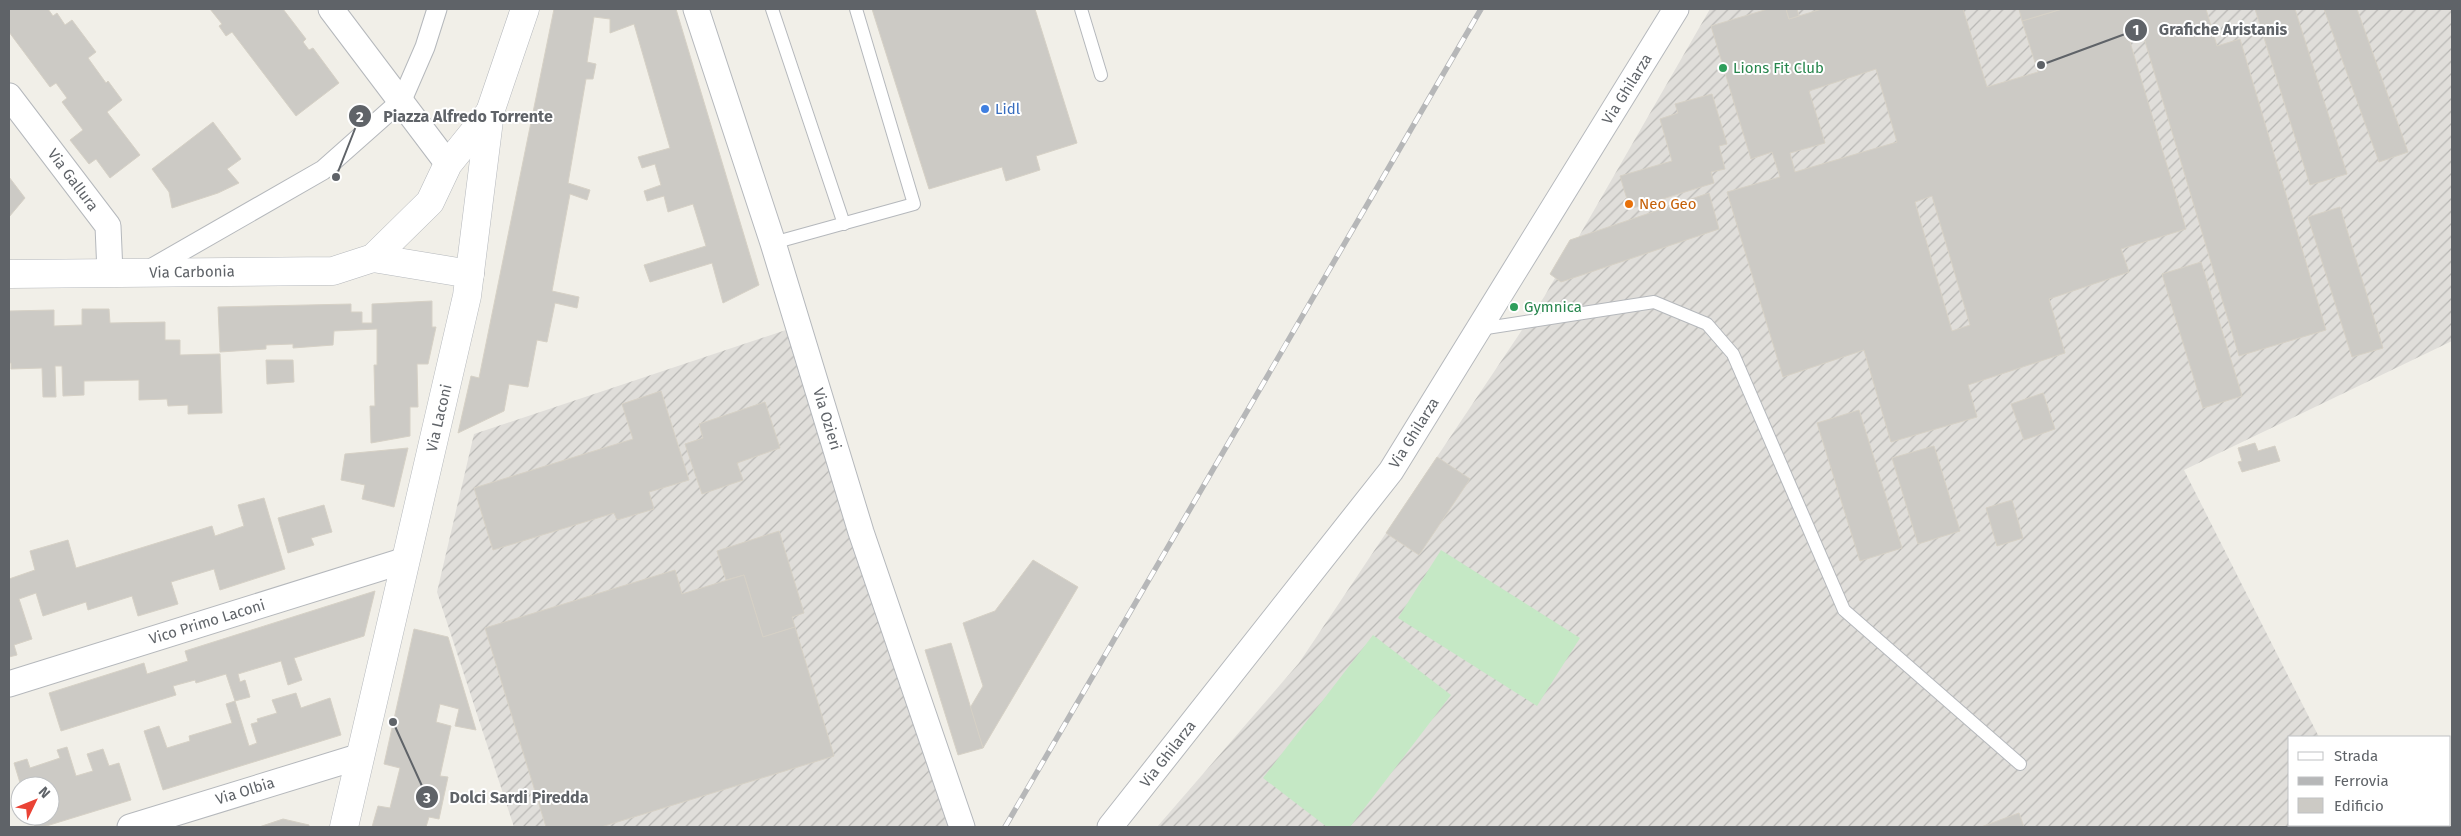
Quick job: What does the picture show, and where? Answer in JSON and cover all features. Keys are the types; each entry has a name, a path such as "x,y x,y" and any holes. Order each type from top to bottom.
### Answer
{"street":[{"path":"331,9 402,100 448,164"},
{"path":"143,273 323,170 402,100 425,47 437,9"},
{"name":"Via Laconi","path":"344,827 467,296 490,112 525,9"},
{"name":"Via Ozieri","path":"696,9 773,243 861,532 962,827"},
{"name":"Via Ghilarza","path":"1110,827 1390,471 1480,329 1676,9"},
{"name":"Via Gallura","path":"9,96 108,226 110,273"},
{"name":"Via Carbonia","path":"9,274 333,271 373,258 430,202 448,164 490,112"},
{"name":"Via Carbonia","path":"373,258 470,274"},
{"name":"Vico Primo Laconi","path":"9,684 406,560"},
{"name":"Via Olbia","path":"130,827 361,756"}],"lane":[{"path":"772,9 844,224"},
{"path":"773,243 914,204 856,9"},
{"path":"1081,9 1101,74"},
{"path":"1480,329 1654,302 1707,324 1733,354 1844,610 2020,764"}],"shaded area":[{"path":"1710,9 2452,9 2452,341 2184,470 2318,736 2288,736 2288,826 2364,827 1157,827 1299,663 1544,297"},
{"path":"798,326 948,776 976,827 514,827 437,592 474,434"}],"green space":[{"path":"1441,550 1580,638 1537,706 1398,618"},
{"path":"1373,635 1451,695 1350,827 1327,827 1263,778"}],"building":[{"path":"9,9 48,9 53,16 57,13 65,25 72,20 96,52 88,58 106,83 108,81 122,100 107,112 140,155 110,178 96,159 89,164 70,140 83,130 62,102 67,98 56,83 50,87 9,32"},
{"path":"210,9 283,9 306,39 303,42 309,50 313,48 339,83 296,116 232,32 226,36 219,26 222,24"},
{"path":"554,9 676,9 759,285 723,303 712,263 650,282 644,265 706,246 693,204 668,212 664,196 647,201 644,191 661,185 655,164 642,168 638,157 670,148 634,24 610,33 610,19 594,17 587,62 596,64 593,79 586,79 568,183 590,190 587,200 570,194 552,291 579,297 577,308 555,303 547,342 537,340 528,387 509,384 504,411 458,433 471,376 479,378"},
{"name":"Lidl","path":"872,9 1035,9 1077,143 1036,156 1040,170 1006,181 1002,167 929,189"},
{"path":"1768,9 1786,9 1789,19 1822,9 1963,9 1987,87 2038,72 2022,21 2062,9 2206,9 2217,46 2240,39 2326,330 2239,356 2144,38 2130,42 2186,229 2121,249 2129,272 2049,299 2065,353 1968,385 1977,417 1891,442 1864,350 1783,377 1727,192 1780,177 1772,152 1751,159 1711,26","holes":["1876,69 1897,142 1795,172 1790,153 1825,143 1809,91","1932,196 1970,325 1952,331 1915,202"]},
{"path":"1786,9 1797,9 1799,16 1789,19"},
{"path":"2019,9 2062,9 2022,21"},
{"path":"2255,9 2295,9 2347,174 2310,185"},
{"path":"2324,9 2357,9 2408,152 2379,162"},
{"path":"1712,94 1727,144 1719,146 1725,169 1711,172 1714,183 1630,209 1620,176 1672,161 1660,119 1678,113 1675,104"},
{"path":"213,122 241,159 227,169 239,183 218,193 172,208 169,192 152,169"},
{"path":"9,177 25,198 9,217"},
{"path":"1709,193 1719,229 1561,282 1550,274 1570,240"},
{"path":"2340,207 2383,348 2352,357 2308,217"},
{"path":"2201,262 2242,396 2203,408 2162,274"},
{"path":"432,301 432,327 436,327 428,364 417,364 418,407 410,407 410,436 371,443 370,406 375,406 374,365 377,365 377,329 334,331 333,345 293,348 293,344 266,345 266,349 220,352 218,307 351,304 351,312 362,312 362,323 372,323 372,304"},
{"path":"82,309 109,309 110,323 165,322 165,340 180,340 180,355 220,354 222,413 188,414 188,405 168,406 167,399 139,400 139,380 84,381 84,395 63,396 62,366 55,366 56,397 43,397 42,368 11,369 11,363 9,363 9,311 54,310 54,326 82,325"},
{"path":"266,360 293,360 294,382 267,384"},
{"path":"661,391 689,480 649,492 654,509 617,520 614,513 493,550 474,488 633,439 622,404"},
{"path":"2043,393 2055,429 2024,440 2011,404"},
{"path":"765,402 780,448 737,463 743,480 702,494 685,444 703,438 699,424"},
{"path":"1859,410 1902,548 1860,561 1817,423"},
{"path":"2255,443 2258,451 2275,446 2280,461 2242,472 2238,462 2242,461 2238,448"},
{"path":"1934,446 1960,531 1918,544 1892,458"},
{"path":"408,448 394,507 362,499 365,485 341,480 345,454"},
{"path":"1437,457 1470,479 1419,555 1386,533"},
{"path":"264,498 285,569 220,590 214,569 171,582 178,604 138,616 132,596 88,610 86,602 43,616 36,593 19,599 32,639 14,645 17,655 9,657 9,579 35,570 30,551 68,540 76,568 212,526 215,536 244,526 238,505"},
{"path":"2012,500 2023,538 1997,546 1986,508"},
{"path":"324,505 332,532 311,538 314,545 288,553 278,518"},
{"path":"779,531 804,613 792,617 795,627 763,637 744,575 726,580 717,551"},
{"path":"1033,560 1078,587 983,748 970,708 983,686 963,623 995,611"},
{"path":"675,570 682,594 744,575 763,637 795,627 834,756 601,827 546,827 485,628"},
{"path":"375,591 364,636 294,658 302,680 288,685 281,661 238,674 240,682 245,680 250,697 235,701 226,674 196,683 195,680 173,686 176,695 61,731 49,693 144,663 147,674 188,661 185,651"},
{"path":"414,629 448,637 476,730 455,726 459,709 440,704 436,722 451,726 440,776 448,777 439,819 429,817 426,827 372,827 378,806 390,808 400,768 384,764"},
{"path":"951,643 983,748 958,755 925,650"},
{"path":"296,693 301,708 330,698 341,735 163,790 144,731 159,726 167,748 190,741 189,736 232,723 226,704 235,701 249,746 257,743 251,724 258,722 257,719 277,713 272,700"},
{"path":"67,747 76,776 93,771 87,754 103,749 109,766 119,763 131,800 60,822 60,776 18,776 14,763 27,759 30,768 60,758 57,750"},
{"path":"2019,813 2024,827 1981,827"},
{"path":"283,819 309,825 309,827 259,827"}],"railway":[{"path":"1005,827 1481,9"}],"place":[{"name":"Grafiche Aristanis","path":"2041,65"},
{"name":"Lions Fit Club","path":"1723,68"},
{"name":"Lidl","path":"985,109"},
{"name":"Piazza Alfredo Torrente","path":"336,177"},
{"name":"Neo Geo","path":"1629,204"},
{"name":"Gymnica","path":"1514,307"},
{"name":"Dolci Sardi Piredda","path":"393,722"}]}
